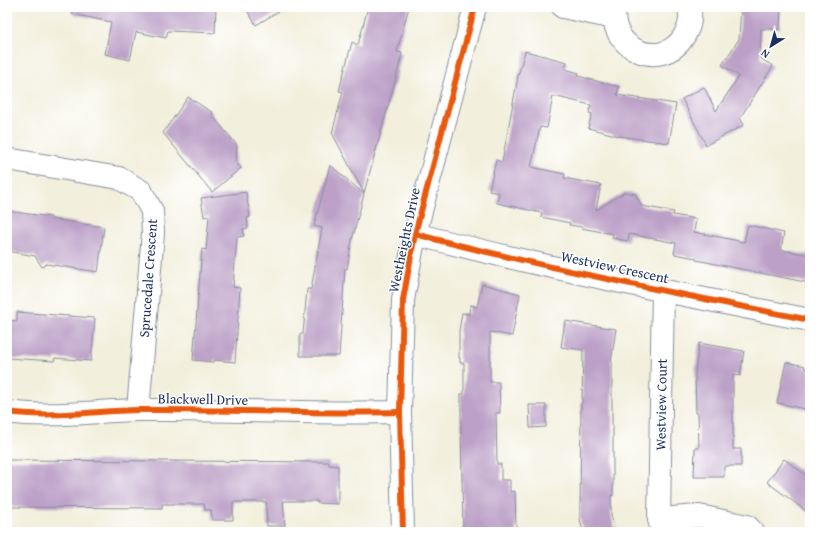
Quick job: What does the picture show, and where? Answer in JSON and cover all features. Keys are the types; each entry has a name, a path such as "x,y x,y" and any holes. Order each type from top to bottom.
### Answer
{"street":[{"name":"Westheights Drive","path":"403,532 400,412 402,300 415,234 475,7"},
{"path":"564,7 615,12 617,31 626,44 637,51 647,54 666,52 681,42 688,30 690,19 689,7"},
{"name":"Sprucedale Crescent","path":"7,159 119,178 141,191 152,211 153,233 138,410"},
{"name":"Westview Crescent","path":"415,234 457,245 663,291 810,320"},
{"name":"Westview Court","path":"663,291 661,526 699,516 747,526 753,532"},
{"name":"Blackwell Drive","path":"7,412 28,415 138,410 359,413 400,412"}],"building":[{"path":"72,7 216,7 215,33 168,31 166,38 136,32 130,60 105,54 111,22 72,14"},
{"path":"245,7 286,7 256,25"},
{"path":"368,7 409,7 397,52 402,53 397,74 364,193 332,133 343,92 339,91 352,42 358,45"},
{"path":"741,7 781,7 780,29 761,29 760,58 773,66 740,118 744,125 706,145 682,99 704,87 716,111 739,76 722,65 739,39"},
{"path":"525,51 567,62 565,69 579,73 578,76 619,87 617,95 676,104 669,143 619,136 588,128 592,114 589,113 591,105 553,96 547,128 540,127 531,167 565,174 564,178 601,185 596,210 625,192 635,194 642,206 674,212 673,215 696,219 694,232 744,242 748,225 784,233 781,250 810,255 810,283 696,260 696,258 674,254 676,243 629,234 628,241 612,238 613,234 569,225 570,223 541,217 542,213 497,203 499,193 489,191 496,160 502,162 518,76"},
{"path":"188,97 213,113 212,115 237,145 236,163 241,168 212,192 163,133"},
{"path":"330,165 364,194 352,240 347,269 345,268 339,356 300,356 300,334 303,334 307,289 311,289 322,228 314,226"},
{"path":"246,192 250,217 247,218 248,228 243,229 244,236 237,237 233,287 240,288 235,362 193,360 202,249 206,250 209,216 204,217 201,198"},
{"path":"7,211 51,217 51,219 104,227 98,272 46,264 42,267 35,256 7,251"},
{"path":"482,284 520,294 512,336 490,332 490,382 499,382 500,413 496,413 497,464 501,464 501,480 510,480 510,492 515,491 516,532 463,532 461,394 464,394 464,363 460,363 459,358 459,331 462,313 469,314 470,305 477,307"},
{"path":"17,312 95,318 91,361 55,358 54,361 7,358 7,320 17,321"},
{"path":"565,321 616,329 611,362 613,496 611,495 611,514 615,532 583,532 580,519 583,350 561,347"},
{"path":"699,343 744,351 740,376 733,375 733,449 741,449 741,466 724,466 724,477 694,477 695,448 699,448 695,373"},
{"path":"786,362 805,366 804,368 810,370 810,410 777,403"},
{"path":"529,405 546,405 546,427 530,428"},
{"path":"784,459 810,478 810,514 767,482"},
{"path":"7,460 329,462 329,465 338,466 338,504 317,503 317,501 283,501 285,526 267,526 266,502 233,502 233,520 212,520 211,510 205,510 204,504 162,504 162,508 8,507"}],"cycle path":[{"path":"403,532 400,412 403,300 415,234 475,7"},
{"path":"415,234 562,269 810,320"},
{"path":"7,412 23,414 72,414 138,410 400,412"}]}
